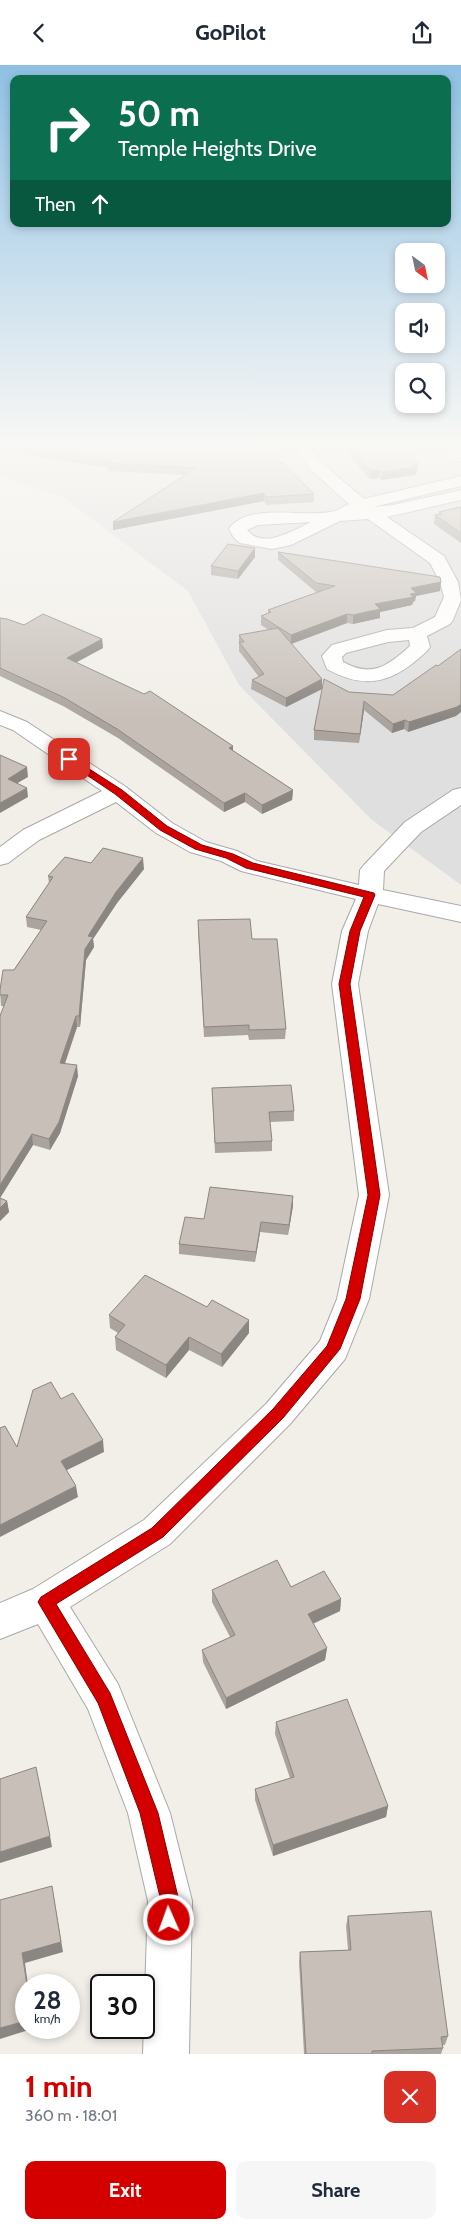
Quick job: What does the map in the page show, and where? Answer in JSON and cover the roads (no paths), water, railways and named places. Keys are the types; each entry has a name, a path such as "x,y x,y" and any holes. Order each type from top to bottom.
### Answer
{"street":[{"path":"404,536 438,560 449,582 453,597 443,620 417,634"},
{"path":"0,717 20,726 118,792 164,828 198,847 229,856 249,866 370,895 461,914"},
{"path":"0,858 31,835 118,792"},
{"path":"0,1621 46,1602 157,1532 278,1414 333,1349 353,1299 374,1195 345,984 355,931 370,895 372,870 413,827 461,795"},
{"path":"370,895 392,876 426,837 461,814"},
{"path":"46,1602 104,1699 149,1813 170,1901 166,2054"}]}
